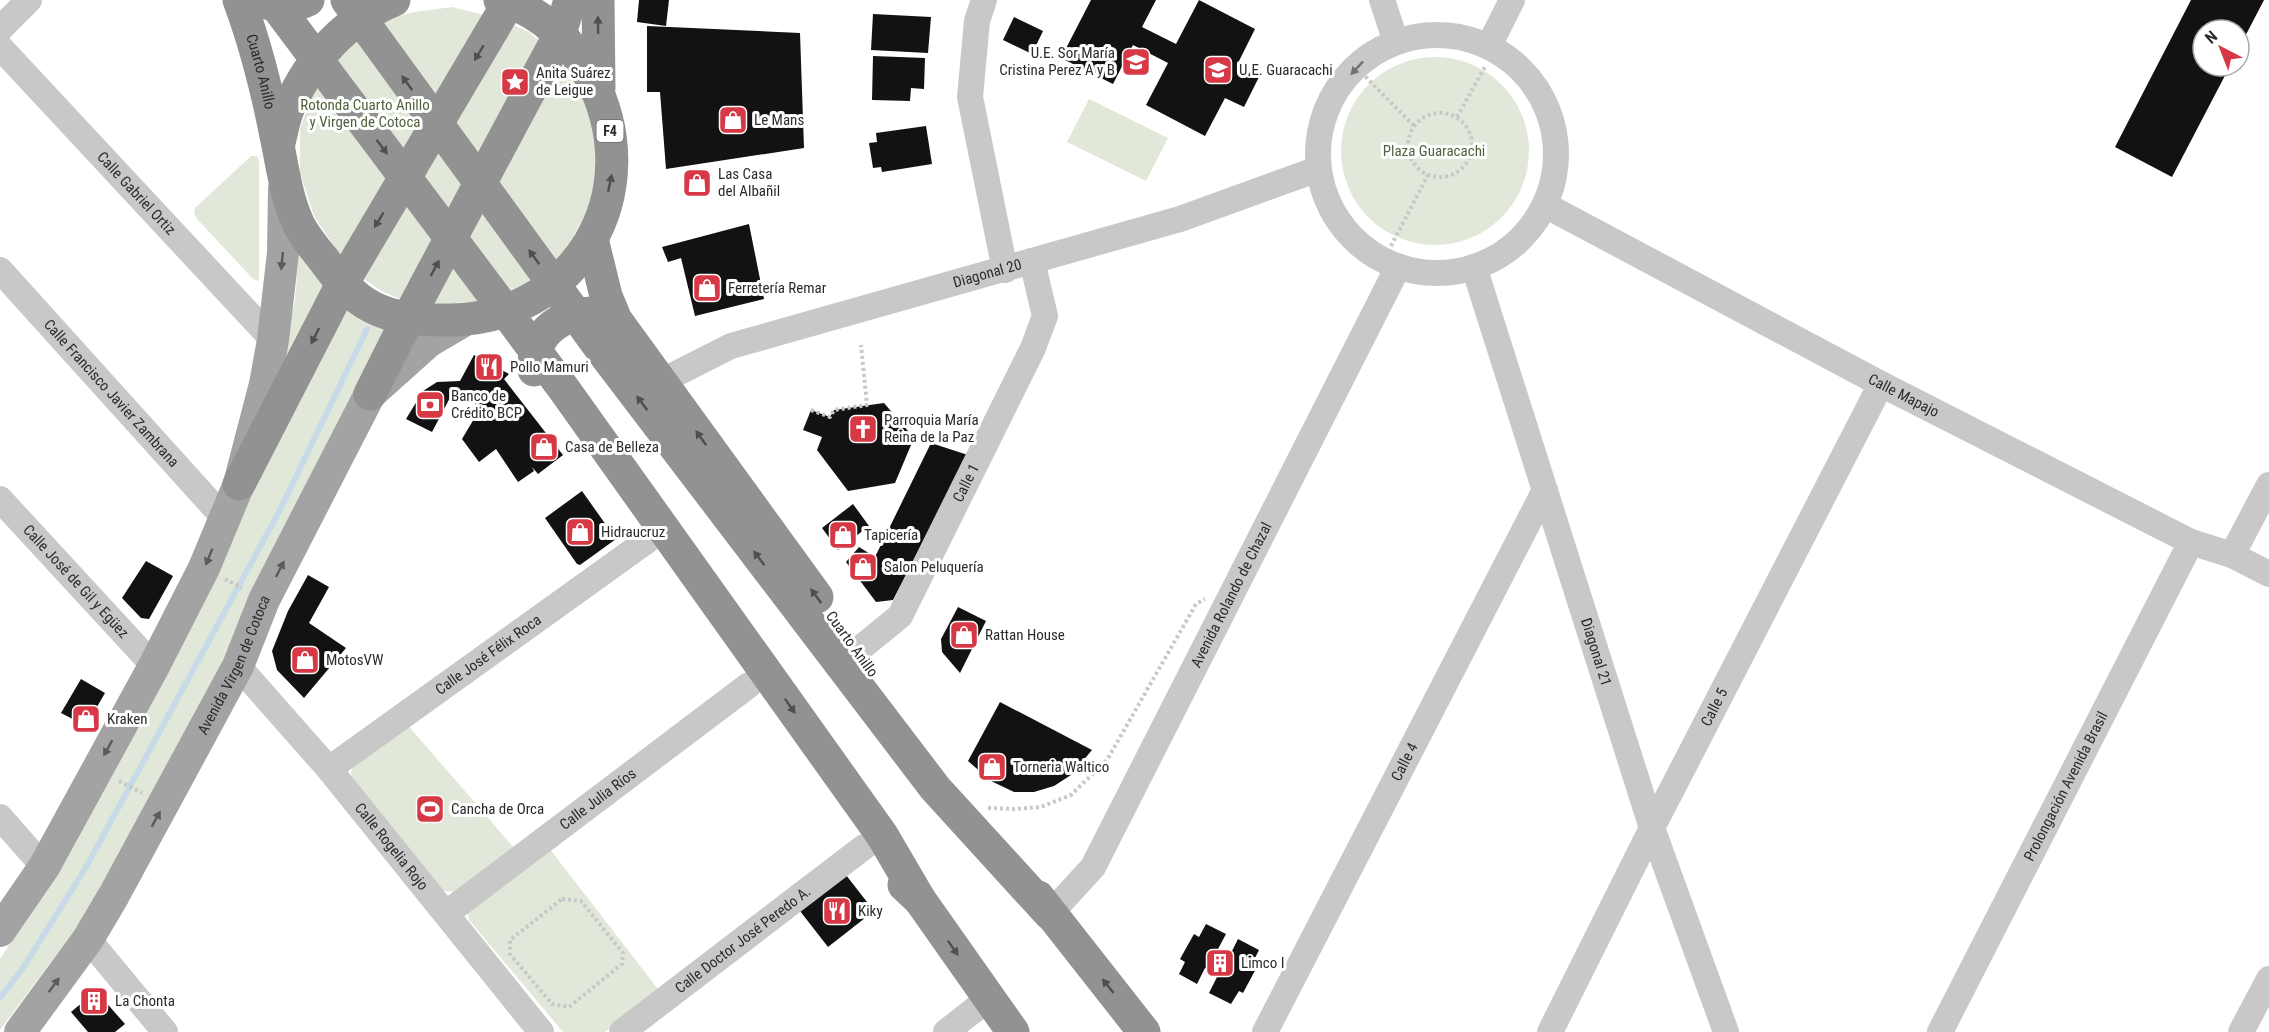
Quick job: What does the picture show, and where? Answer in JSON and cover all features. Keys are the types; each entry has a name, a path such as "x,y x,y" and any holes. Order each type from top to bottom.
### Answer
{"highway":[{"name":"Cuarto Anillo","path":"239,0 266,86 278,144"},
{"path":"257,0 284,6 308,0"},
{"path":"272,0 553,392 882,835 920,900 1013,1032"},
{"path":"347,0 606,356 934,788 1050,914"},
{"name":"F4","path":"394,0 376,8 349,26 332,41 307,74 288,108 278,144 285,182 298,223 342,284 371,307 407,320 475,319 522,306 550,287 573,265 592,239 603,213 612,175 610,129 599,93 582,61 560,34 537,16 506,1"},
{"path":"370,394 407,320 560,34 570,0"},
{"name":"F4","path":"598,0 599,93"},
{"path":"239,484 342,284 506,1"},
{"name":"Cuarto Anillo","path":"592,239 606,296 616,320 1050,914 1144,1032"},
{"path":"553,392 534,379 534,361 538,343 549,328 565,317 582,312 600,313 616,320"},
{"path":"475,319 553,392 648,540 864,847 920,900"}],"main road":[{"path":"0,932 44,867 154,666 204,568 239,484 266,384 273,340 283,253 285,182"},
{"name":"Avenida Virgen de Cotoca","path":"20,1032 88,939 114,896 238,666 264,600 370,394 428,342 475,319"}],"street":[{"path":"0,28 29,0"},
{"path":"984,0 977,21 970,97 1005,270"},
{"path":"1382,0 1396,42"},
{"path":"1492,48 1512,0"},
{"path":"1427,35 1458,36 1492,48 1515,62 1536,86 1550,113 1556,144 1555,175 1545,205 1527,232 1503,254 1474,267 1440,273 1423,273 1391,263 1368,252 1344,230 1327,201 1318,169 1320,129 1335,92 1361,62 1396,42 1427,35"},
{"name":"Calle Gabriel Ortiz","path":"0,47 273,340"},
{"name":"Diagonal 20","path":"660,382 731,346 1180,219 1318,169"},
{"name":"Calle Mapajo","path":"1545,205 1881,384 2191,542 2232,555 2269,574"},
{"name":"Calle 1","path":"857,651 900,616 1033,348 1045,316 1032,261"},
{"name":"Avenida Rolando de Chazal","path":"1050,914 1093,867 1239,581 1391,263"},
{"name":"Diagonal 21","path":"1474,267 1652,828 1726,1032"},
{"name":"Calle Francisco Javier Zambrana","path":"0,270 224,518"},
{"name":"Calle 5","path":"1550,1032 1652,828 1881,384"},
{"path":"2232,555 2269,485"},
{"name":"Calle 4","path":"1265,1032 1545,490"},
{"name":"Calle José de Gil y Egüez","path":"0,499 154,666"},
{"name":"Calle José Félix Roca","path":"329,769 648,540"},
{"name":"Prolongación Avenida Brasil","path":"1940,1032 2191,542"},
{"name":"Calle Rogelia Rojo","path":"238,666 329,769 541,1032"},
{"name":"Calle Julia Ríos","path":"447,914 749,685"},
{"path":"0,817 44,867"},
{"name":"Calle Doctor José Peredo A.","path":"622,1032 864,847"},
{"path":"88,939 165,1032"},
{"path":"2241,1032 2269,979"},
{"path":"946,1032 988,999"}],"path":[{"path":"1457,117 1492,48"},
{"path":"1357,68 1414,126"},
{"path":"1436,113 1457,117 1465,124 1470,134 1471,155 1458,171 1448,176 1428,175 1412,161 1408,152 1408,142 1414,126 1425,116 1436,113"},
{"path":"1391,263 1428,175"},
{"path":"811,410 830,417 834,410 867,405 861,345"},
{"path":"219,576 247,591"},
{"path":"972,807 1015,809 1041,807 1071,795 1107,760 1196,604 1239,581"},
{"path":"110,776 147,796"},
{"path":"562,899 581,901 623,952 622,964 569,1007 552,1004 510,954 510,940 562,899"}],"green space":[{"name":"Rotonda Cuarto Anillo y Virgen de Cotoca","path":"452,7 489,16 342,258 314,216 300,173 300,129 314,89 343,50 382,20 414,12"},
{"name":"Rotonda Cuarto Anillo y Virgen de Cotoca","path":"513,25 529,32 543,44 399,299 359,276"},
{"name":"Plaza Guaracachi","path":"1426,57 1444,57 1479,68 1495,78 1508,91 1522,115 1529,151 1522,187 1508,211 1495,224 1462,241 1444,245 1426,245 1391,234 1375,224 1362,211 1345,178 1341,160 1341,142 1352,107 1362,91 1375,78 1408,61"},
{"path":"561,62 573,77 593,120 598,167 587,213 563,254 526,285 482,302 428,304"},
{"path":"1089,99 1168,138 1146,181 1067,142"},
{"path":"251,156 257,156 259,162 258,281 253,279 194,213 195,208"},
{"path":"299,252 329,289 282,366 295,299"},
{"path":"344,304 385,329 242,615 211,696 92,907 0,1030 0,959 66,856"},
{"path":"406,723 515,849 459,892 444,891 352,779 351,772 355,764"},
{"path":"549,848 658,989 605,1032 563,1032 469,920 468,913"}],"building":[{"path":"639,0 669,0 666,26 637,22"},
{"path":"1091,0 1156,0 1142,27 1176,44 1199,0 1255,29 1237,65 1259,77 1244,107 1225,98 1205,136 1146,105 1168,63 1133,45 1113,84 1061,58"},
{"path":"2191,0 2264,0 2251,25 2251,18 2191,18 2191,78 2224,78 2172,177 2115,147"},
{"path":"873,14 931,17 928,53 871,50"},
{"path":"1014,17 1043,31 1032,54 1003,40"},
{"path":"647,26 800,33 804,148 666,169 660,92 647,92"},
{"path":"873,56 925,58 924,89 911,88 910,101 872,100"},
{"path":"926,126 932,164 882,172 881,167 873,168 869,143 877,142 876,133"},
{"path":"749,224 764,299 695,316 681,258 668,262 662,247"},
{"path":"474,355 509,374 504,379 563,455 538,474 532,467 534,471 518,482 496,449 479,462 462,439 481,407 453,392 432,432 406,419 423,391 437,382 460,381"},
{"path":"884,403 914,438 895,483 848,491 817,450 822,437 803,430 811,410 830,417 834,410"},
{"path":"931,443 968,455 893,600 876,602 846,562 859,547 875,557"},
{"name":"Hidraucruz","path":"582,491 616,539 580,565 577,564 545,518"},
{"path":"853,504 869,526 838,550 822,528"},
{"path":"146,561 173,576 149,619 141,618 122,598"},
{"name":"MotosVW","path":"308,575 329,587 309,623 346,648 304,698 277,670 272,651 288,611"},
{"path":"958,607 986,621 960,673 942,652 941,639"},
{"path":"81,679 105,693 86,726 61,713"},
{"path":"1000,702 1092,750 1071,775 1054,786 1034,792 1014,792 991,781 968,761"},
{"name":"Kiky","path":"846,875 874,911 828,947 800,911"},
{"name":"Limco I","path":"1206,924 1226,934 1218,949 1230,955 1238,939 1259,950 1253,962 1258,965 1243,993 1239,991 1231,1004 1209,993 1218,975 1205,968 1197,984 1179,974 1185,962 1180,959 1194,934 1199,937"},
{"name":"La Chonta","path":"96,991 125,1024 115,1032 88,1032 71,1012"}],"waterway":[{"path":"0,998 23,968 85,869 280,510 367,329"}],"place":[{"name":"U.E. Sor María Cristina Perez A y B","path":"1136,62"},
{"name":"U.E. Guaracachi","path":"1218,70"},
{"name":"Anita Suárez de Leigue","path":"515,82"},
{"name":"Le Mans","path":"733,120"},
{"name":"Las Casa del Albañil","path":"697,183"},
{"name":"Ferretería Remar","path":"707,288"},
{"name":"Pollo Mamuri","path":"489,367"},
{"name":"Banco de Crédito BCP","path":"430,405"},
{"name":"Parroquia María Reina de la Paz","path":"863,429"},
{"name":"Casa de Belleza","path":"544,447"},
{"name":"Hidraucruz","path":"580,532"},
{"name":"Tapicería","path":"843,535"},
{"name":"Salon Peluquería","path":"863,567"},
{"name":"Rattan House","path":"964,635"},
{"name":"MotosVW","path":"305,660"},
{"name":"Kraken","path":"86,719"},
{"name":"Torneria Waltico","path":"992,767"},
{"name":"Cancha de Orca","path":"430,809"},
{"name":"Kiky","path":"837,911"},
{"name":"Limco I","path":"1220,963"},
{"name":"La Chonta","path":"94,1001"}]}
